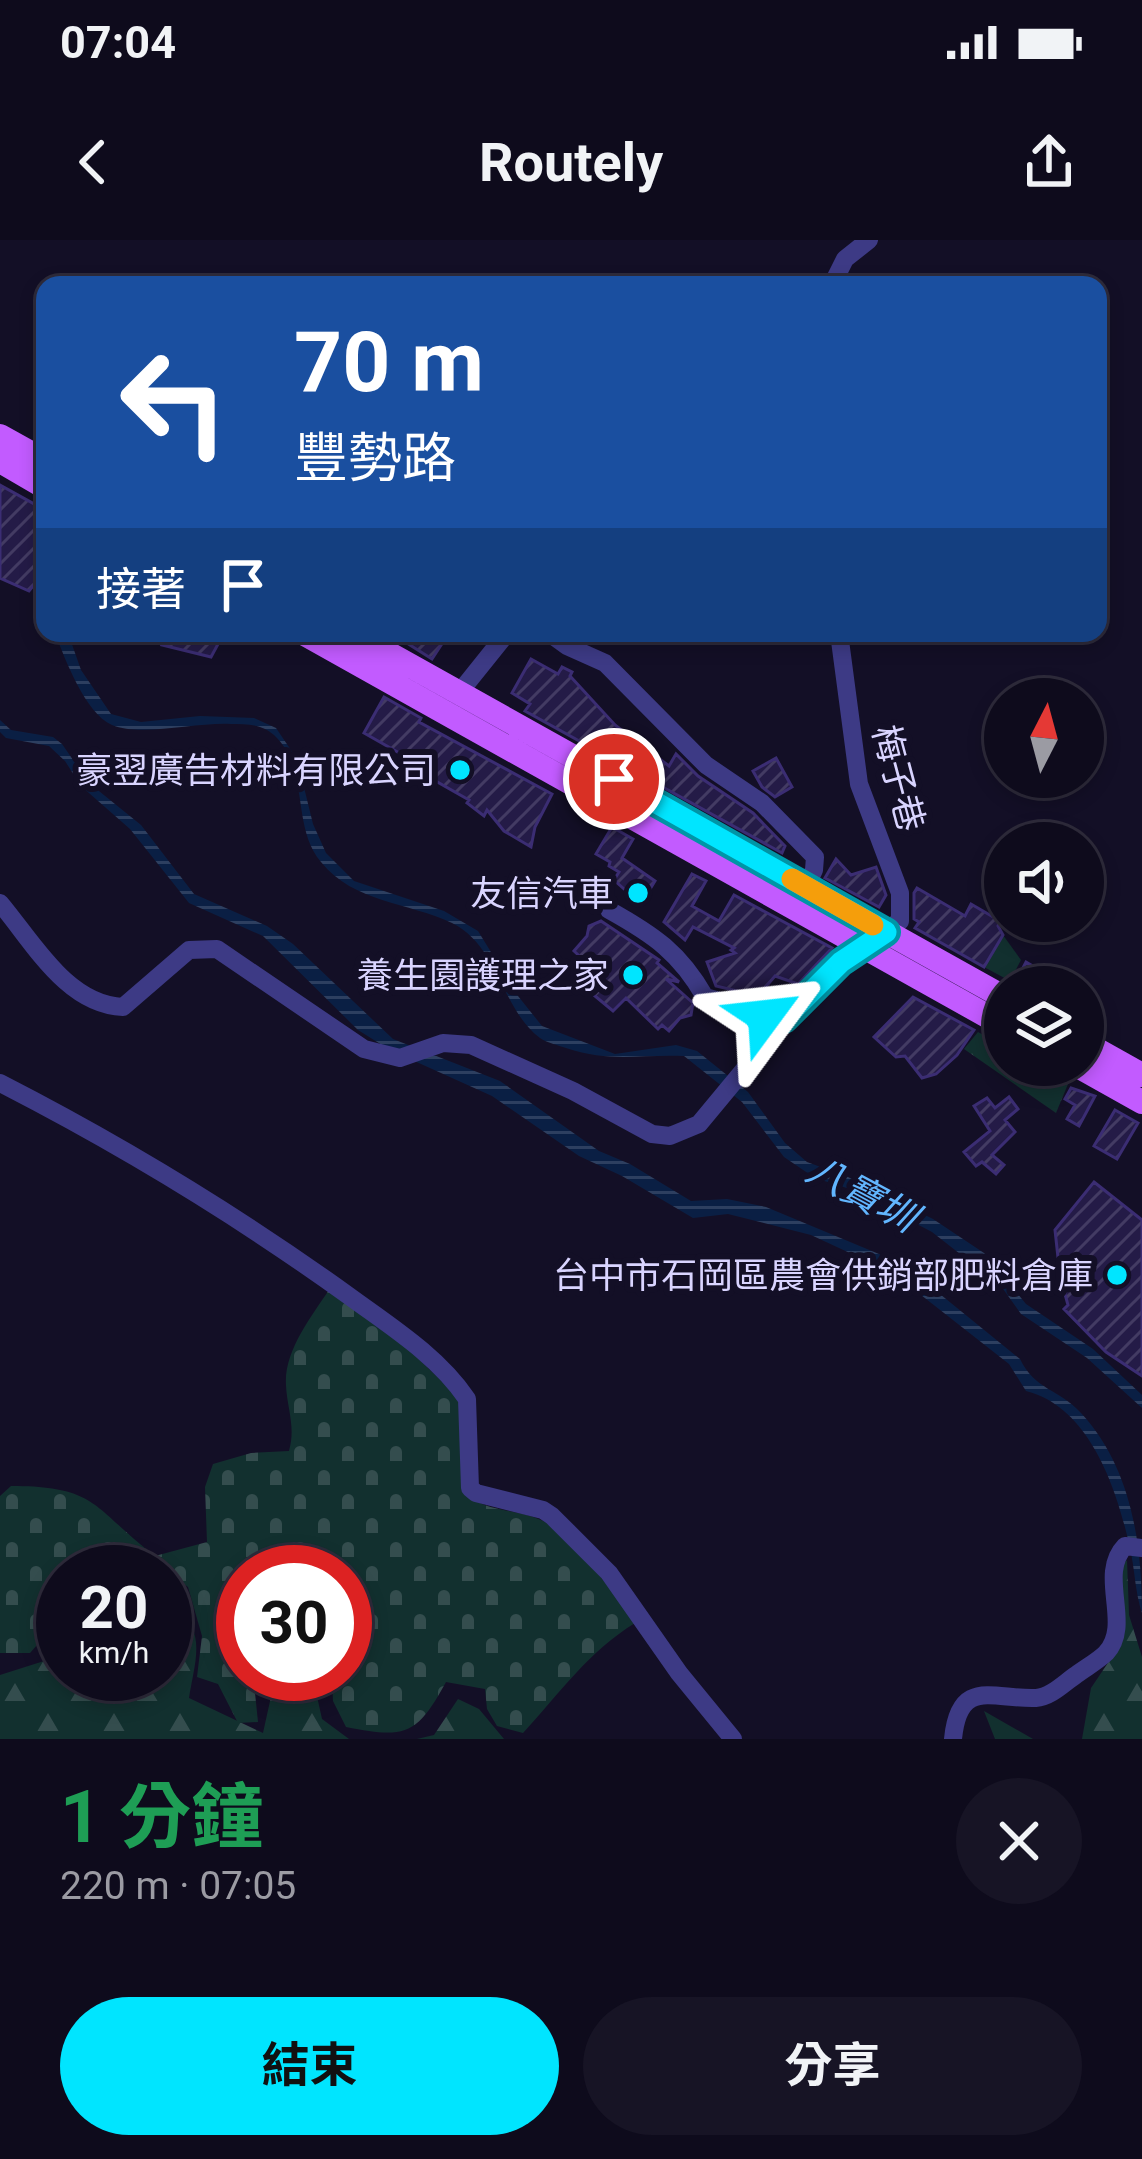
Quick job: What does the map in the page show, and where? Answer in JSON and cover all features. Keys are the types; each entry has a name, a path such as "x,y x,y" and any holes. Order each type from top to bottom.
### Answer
{"main road":[{"path":"0,436 36,456"},
{"path":"0,461 36,482"},
{"path":"319,642 984,1014"},
{"path":"368,642 984,986"},
{"path":"1104,1054 1142,1075"},
{"path":"1104,1081 1142,1102"}],"street":[{"path":"837,276 845,260 868,240"},
{"path":"459,693 501,642"},
{"path":"565,642 605,663 706,765 762,802 815,852 806,887"},
{"name":"梅子巷","path":"840,642 859,784 900,893 899,921 886,932"},
{"path":"0,903 86,1000 123,1007 189,950 218,949 364,1049 400,1058 443,1042 471,1046 573,1091 652,1134 684,1133 699,1124 810,990 886,932"},
{"path":"610,910 648,932 686,964 705,997 784,1019"},
{"path":"0,1083 81,1125 280,1246 404,1335 467,1399 470,1488 552,1516 609,1573 733,1739"},
{"path":"953,1739 954,1725 968,1700 981,1693 1040,1699 1109,1650 1116,1631 1114,1561 1125,1546 1142,1548"}],"green space":[{"path":"999,942 1008,942 1021,960 1018,966 985,966"},
{"path":"978,1032 984,1035 984,1063 964,1049"},
{"path":"1017,1086 1067,1086 1056,1113"},
{"path":"329,1290 399,1340 461,1400 464,1491 480,1503 553,1527 592,1566 635,1623 589,1660 523,1733 497,1726 487,1709 485,1689 446,1682 427,1713 408,1729 383,1732 346,1727 333,1701 372,1701 372,1545 216,1545 216,1683 197,1677 202,1636 192,1601 192,1546 207,1542 205,1487 213,1464 251,1453 289,1451 287,1372 300,1335"},
{"path":"11,1486 62,1490 105,1513 142,1545 36,1545 36,1646 30,1653 0,1653 0,1496"},
{"path":"1127,1560 1129,1615 1142,1657 1142,1739 1082,1739 1091,1688 1122,1642 1120,1568"},
{"path":"192,1628 196,1640 192,1680"},
{"path":"36,1664 36,1701 192,1699 263,1733 270,1701 318,1701 322,1719 349,1739 0,1739 0,1675"},
{"path":"458,1699 479,1709 504,1739 417,1739 434,1735"},
{"path":"227,1701 256,1701 258,1722 238,1723"},
{"path":"984,1711 1033,1739 995,1739"}],"water":[{"name":"八寶圳","path":"59,642 71,642 81,670 111,714 141,722 200,716 254,718 276,728 297,759 313,824 326,853 354,881 444,911 478,931 542,1026 615,1054 676,1045 697,1051 748,1092 785,1143 807,1162 933,1219 984,1253 1026,1304 1093,1349 1142,1395 1142,1408 1087,1358 1021,1314 1001,1286 932,1232 850,1189 815,1178 784,1157 742,1102 684,1056 598,1055 540,1038 516,1011 468,933 435,916 365,894 334,876 321,862 306,832 292,764 274,735 242,724 138,730 112,725 93,709"},
{"name":"八寶圳","path":"0,720 11,730 53,737 62,744 89,783 141,825 194,894 267,926 293,944 393,1039 500,1081 599,1151 691,1201 727,1199 766,1207 903,1264 1020,1359 1040,1383 1073,1405 1098,1434 1130,1507 1140,1560 1142,1613 1117,1501 1084,1432 1048,1400 1026,1391 1009,1364 893,1273 811,1235 728,1214 693,1218 579,1156 492,1096 390,1050 358,1030 263,936 189,903 130,829 81,786 65,761 49,746 6,738 0,732"}],"building":[{"path":"0,485 36,505 36,583 29,591 0,578"},
{"path":"164,642 219,642 211,657"},
{"path":"405,642 443,642 432,659"},
{"path":"531,659 558,674 562,667 572,672 570,676 615,725 669,766 676,754 698,776 753,813 785,846 782,853 525,711 530,704 512,693"},
{"path":"384,697 421,718 419,722 552,794 535,827 531,847 504,831 487,810 484,816 469,800 404,763 408,758 364,733"},
{"path":"776,758 792,787 775,797 753,771"},
{"path":"612,827 633,839 622,858 655,881 641,904 614,880 619,872 610,862 596,854"},
{"path":"836,859 851,875 876,867 886,895 879,907 825,878"},
{"path":"692,874 706,881 692,906 719,921 734,895 832,948 798,984 775,976 758,996 716,986 707,962 735,953 734,948 693,927 685,940 664,922"},
{"path":"917,888 965,916 971,904 984,912 984,942 999,942 984,967 915,928 919,922 914,919"},
{"name":"養生園護理之家","path":"601,921 659,960 679,982 666,979 693,1003 691,1015 680,1018 669,1031 662,1025 658,1029 626,998 613,1011 589,991 602,977 574,951 589,926"},
{"path":"913,997 974,1030 957,1055 936,1074 922,1078 905,1056 896,1057 874,1037"},
{"path":"1071,1088 1095,1096 1079,1126 1067,1119 1075,1105 1065,1099"},
{"path":"1009,1097 1018,1109 1005,1120 1015,1132 992,1155 1004,1165 996,1174 982,1162 976,1166 964,1152 990,1131 974,1106 987,1098 995,1108"},
{"path":"1115,1110 1138,1123 1117,1159 1094,1146"},
{"path":"1094,1182 1142,1220 1142,1376 1106,1352 1064,1309 1068,1305 1055,1230"}],"slow traffic":[{"path":"792,879 873,925"}],"place":[{"name":"豪翌廣告材料有限公司","path":"460,770"},
{"name":"友信汽車","path":"638,893"},
{"name":"養生園護理之家","path":"633,975"},
{"name":"台中市石岡區農會供銷部肥料倉庫","path":"1117,1275"}],"route":[{"path":"614,779 886,932 841,962 784,1019 765,1016"}]}
